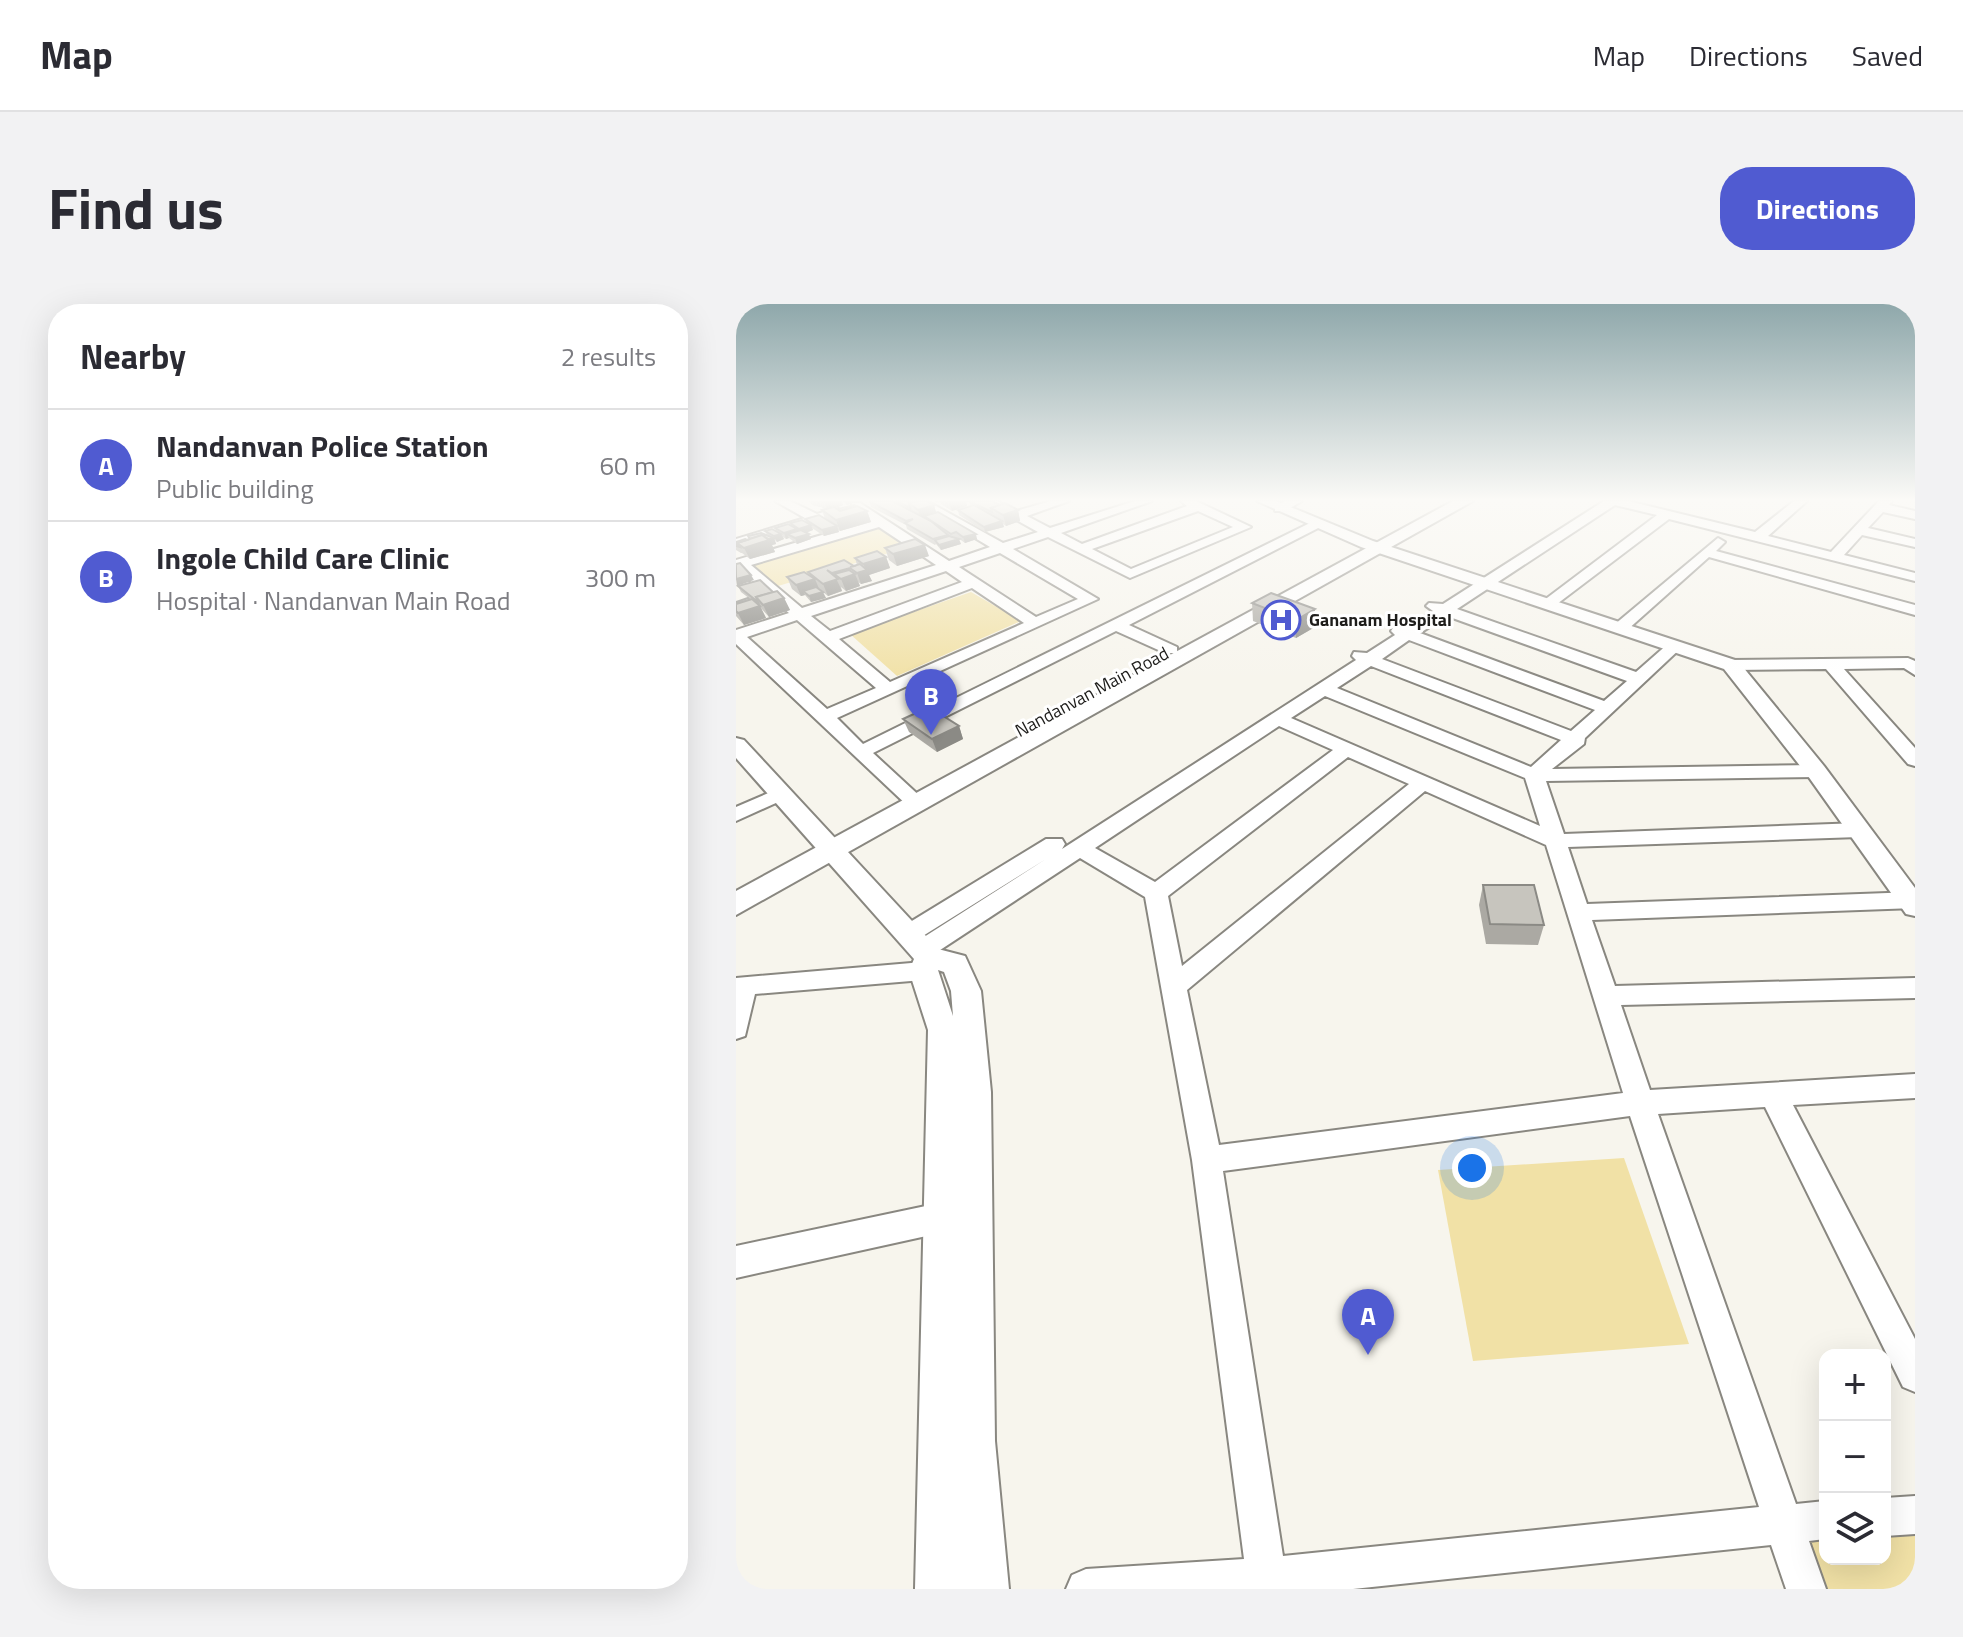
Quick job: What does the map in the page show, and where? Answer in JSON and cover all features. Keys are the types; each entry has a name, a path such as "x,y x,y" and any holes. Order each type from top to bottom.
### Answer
{"main road":[{"name":"Nandanvan Main Road","path":"911,798 1171,650 1344,561"},
{"path":"736,883 826,844 1346,561"},
{"path":"736,904 826,844"}],"street":[{"path":"939,561 1035,623"},
{"path":"911,798 736,635 960,561"},
{"path":"1024,561 1090,599 1121,623 1171,650"},
{"path":"1104,561 1173,597"},
{"path":"1130,574 1162,561"},
{"path":"825,717 888,689 1003,659 1121,623 1244,561"},
{"path":"1417,561 1731,665 1913,664"},
{"path":"1479,582 1509,561"},
{"path":"736,1029 740,987 921,953 1363,657 1514,561"},
{"path":"1548,604 1605,561"},
{"path":"1620,628 1696,561"},
{"path":"1738,561 1915,610"},
{"path":"1854,561 1915,577"},
{"path":"739,565 781,590 799,614 888,689"},
{"path":"827,638 973,583"},
{"path":"861,752 1003,659 1035,623 1090,599"},
{"path":"1439,608 1639,679"},
{"path":"1401,632 1609,709"},
{"path":"1534,775 1577,740 1675,646"},
{"path":"921,953 1077,847 1322,688 1363,657"},
{"path":"1363,657 1577,740"},
{"path":"1831,664 1915,760"},
{"path":"1731,665 1816,771 1913,902"},
{"path":"1322,688 1534,775 1816,771"},
{"path":"1276,718 1555,841 1859,830"},
{"path":"736,745 921,953 943,1030 939,1589"},
{"path":"1156,893 1345,750"},
{"path":"1534,775 1608,996 1640,1103 1806,1589"},
{"path":"1174,987 1422,783"},
{"path":"736,815 780,794"},
{"path":"1077,847 1156,893 1207,1160 1267,1583"},
{"path":"1580,912 1913,902"},
{"path":"921,953 955,964 966,991 975,1092 974,1441 985,1589"},
{"path":"1608,996 1915,988"},
{"path":"1207,1160 1640,1103 1772,1093 1912,1091"},
{"path":"1772,1093 1915,1375"},
{"path":"736,1262 940,1218"},
{"path":"1891,1517 1915,1515"},
{"path":"1086,1589 1267,1583 1819,1520"}],"shaded area":[{"path":"762,561 862,561 778,586 752,564"},
{"path":"971,592 1021,621 897,676 850,634"},
{"path":"1624,1158 1689,1344 1473,1361 1438,1170"},
{"path":"1915,1515 1915,1589 1808,1589 1784,1522 1819,1520 1819,1565 1891,1565 1891,1517"}],"building":[{"path":"841,561 854,566 860,564 867,570 857,573 850,568 832,573 827,570 838,579 823,584 808,572"},
{"path":"740,563 751,575 736,579 736,564"},
{"path":"849,570 855,574 841,579 834,574"},
{"path":"804,572 815,579 796,585 787,577"},
{"path":"760,580 773,592 756,597 758,602 738,586"},
{"path":"816,587 823,592 809,596 803,591"},
{"path":"777,591 784,598 763,605 756,597"},
{"path":"1271,593 1315,609 1296,620 1252,603"},
{"path":"752,599 760,606 736,611 736,604"},
{"path":"929,707 959,726 932,739 903,719"},
{"path":"1483,885 1534,885 1544,925 1490,924"}],"place":[{"name":"Gananam Hospital","path":"1281,620"},
{"name":"Ingole Child Care Clinic","path":"931,735"},
{"name":"Nandanvan Police Station","path":"1368,1355"}]}
